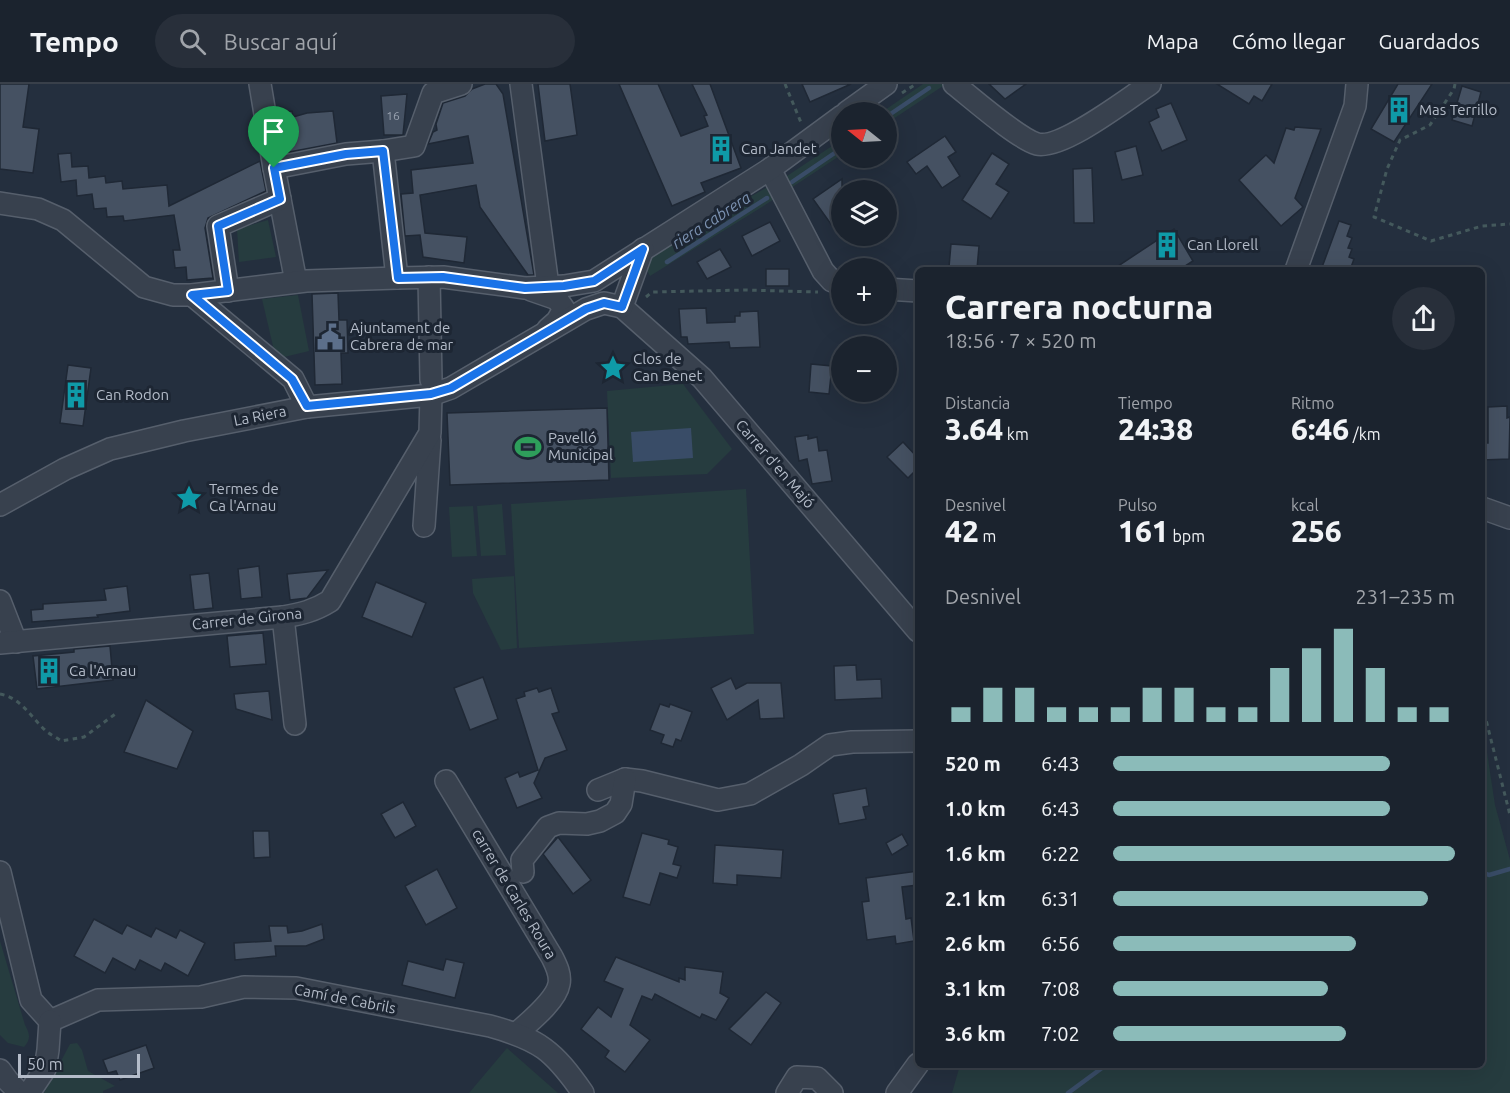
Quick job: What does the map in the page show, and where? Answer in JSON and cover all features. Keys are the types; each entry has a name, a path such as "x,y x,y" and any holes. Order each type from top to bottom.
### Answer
{"street":[{"path":"260,84 296,282"},
{"path":"274,168 346,154 414,146 433,93 461,84"},
{"path":"521,84 548,286"},
{"path":"861,102 886,84"},
{"path":"954,84 1017,133 1037,144 1053,144 1076,133 1150,84"},
{"path":"1297,267 1355,106 1357,84"},
{"path":"525,288 564,286 594,281 643,249 777,182 809,140 831,124"},
{"path":"383,151 398,278"},
{"path":"777,182 823,271 831,277"},
{"path":"228,291 218,226 280,199"},
{"path":"0,203 23,212 38,209 63,220 144,287 173,295 192,295 296,282 443,277 525,288 556,299 564,309 557,321 538,338"},
{"path":"586,309 604,303 626,303 643,249"},
{"name":"Carrer d'en Majó","path":"616,267 626,303 702,378 915,627"},
{"name":"Carrer de Girona","path":"8,643 306,614 330,601 430,433 429,277"},
{"path":"586,309 594,281"},
{"path":"897,290 915,291"},
{"path":"192,295 292,379 307,406"},
{"name":"La Riera","path":"0,505 65,469 110,449 184,431 307,406 431,387 451,388 586,309"},
{"path":"424,526 430,433"},
{"path":"1485,509 1510,518"},
{"path":"0,601 8,643"},
{"path":"283,616 295,724"},
{"path":"598,790 625,779 718,800 750,794 801,765 830,745 852,742 915,741"},
{"path":"523,872 522,860 548,827 558,823 593,823 615,813 621,804 625,779"},
{"name":"carrer de Carles Roura","path":"446,781 559,972 559,984 552,996 516,1034"},
{"path":"0,872 31,1000 50,1021 45,1069 29,1093"},
{"name":"Camí de Cabrils","path":"50,1021 98,999 201,997 244,987 296,988 490,1026 516,1034 541,1045 566,1068 583,1093"},
{"path":"897,1093 915,1068"},
{"path":"0,1070 20,1093"},
{"path":"787,1093 797,1077 817,1078 832,1093"}],"path":[{"path":"785,84 809,140"},
{"path":"1455,84 1430,125 1400,140 1387,170 1374,217 1431,241 1482,226 1510,224"},
{"path":"626,303 652,292 747,290 822,292 831,286"},
{"path":"0,694 11,696 45,730 61,741 84,737 118,712"},
{"path":"1485,716 1510,815"}],"green space":[{"path":"923,84 946,84 897,116 897,102"},
{"path":"831,147 831,162 650,276 641,259 787,176"},
{"path":"268,220 276,257 239,262 237,229"},
{"path":"298,295 309,351 276,359 262,299"},
{"path":"683,384 732,449 707,474 611,478 607,391"},
{"path":"746,489 754,634 519,648 511,504"},
{"path":"502,504 506,555 481,556 477,506"},
{"path":"473,506 477,556 452,557 449,507"},
{"path":"514,576 517,648 501,650 473,593 472,579"},
{"path":"1485,739 1495,805 1510,860 1510,1093 952,1093 959,1068 1485,1068"},
{"path":"0,941 29,1034 24,1047 8,1043 0,1035"},
{"path":"77,1043 82,1050 88,1071 115,1086 103,1093 44,1093 70,1044"},
{"path":"507,1048 558,1093 469,1093"}],"water":[{"path":"691,428 693,458 633,462 631,432"}],"building":[{"path":"0,84 29,84 23,127 39,129 33,173 0,169"},
{"path":"485,84 496,84 503,94 534,275 528,275 480,207 476,185 420,195 425,233 467,237 464,263 423,257 420,235 405,236 401,194 413,193 411,170 473,163 468,136 428,144 433,132 437,130 436,124 443,103 465,96 472,89"},
{"path":"538,84 570,84 577,135 545,141"},
{"path":"619,84 658,84 681,136 708,126 704,116 707,115 692,84 710,84 741,168 701,183 705,192 672,206"},
{"path":"802,84 851,84 810,102"},
{"path":"989,84 1026,84 1005,99"},
{"path":"1217,84 1272,84 1262,101 1254,96 1249,104"},
{"name":"Mas Terrillo","path":"1398,84 1432,84 1394,142 1371,129"},
{"path":"1462,86 1481,92 1472,126 1452,120"},
{"path":"407,94 403,135 384,135 381,96"},
{"path":"1171,103 1187,140 1162,151 1149,122 1159,117 1156,109"},
{"path":"292,111 293,117 307,113 333,111 337,143 284,153 278,113"},
{"path":"1295,127 1321,129 1295,198 1303,207 1281,226 1239,180 1266,155 1274,163 1286,128 1294,130"},
{"path":"945,136 956,152 948,157 960,176 942,188 927,166 916,174 907,162"},
{"path":"1136,146 1143,175 1122,180 1115,152"},
{"path":"71,153 72,167 88,166 89,178 105,176 106,183 122,181 123,189 167,185 169,206 260,161 266,191 208,218 205,228 213,278 187,280 186,267 175,268 173,250 180,250 174,215 124,221 123,216 107,217 106,208 94,209 92,194 77,196 76,180 61,182 58,154"},
{"path":"992,153 1009,164 996,184 1009,192 991,219 962,200"},
{"path":"1092,168 1094,223 1074,223 1073,169"},
{"path":"831,187 831,224 813,199"},
{"path":"1339,221 1351,225 1347,236 1352,238 1348,248 1352,249 1349,257 1354,259 1351,267 1322,267"},
{"path":"770,222 780,241 752,256 742,236"},
{"name":"Can Llorell","path":"1174,229 1193,261 1184,267 1117,267"},
{"path":"951,244 979,246 977,267 949,267"},
{"path":"720,249 731,267 707,279 697,262"},
{"path":"766,269 789,269 789,286 766,286"},
{"name":"Ajuntament de Cabrera de mar","path":"338,293 339,320 347,320 348,353 341,353 342,384 315,385 312,294"},
{"path":"706,308 707,323 735,322 735,316 740,316 740,312 758,311 760,347 730,348 729,342 688,344 687,337 681,337 679,309"},
{"path":"811,364 831,366 829,394 809,392"},
{"name":"Can Rodon","path":"68,365 91,368 83,426 60,423"},
{"path":"1507,406 1507,418 1510,417 1509,459 1485,460 1485,443 1488,443 1488,407"},
{"name":"Pavelló Municipal","path":"607,408 609,480 450,485 447,413"},
{"path":"808,435 808,439 817,437 819,451 827,450 832,481 812,484 807,459 799,461 795,437"},
{"path":"903,442 915,455 915,471 908,478 887,457"},
{"path":"259,566 262,597 241,599 238,569"},
{"path":"328,570 307,598 290,600 287,574"},
{"path":"209,573 213,608 194,610 190,575"},
{"path":"376,582 426,603 412,637 362,617"},
{"path":"127,586 130,611 97,615 98,617 32,622 31,610 43,609 43,604 106,600 104,589"},
{"path":"263,633 266,664 230,667 227,636"},
{"path":"110,646 113,680 37,689 33,656"},
{"path":"856,665 857,680 881,679 882,698 835,700 834,666"},
{"path":"483,677 498,719 470,730 454,688"},
{"path":"731,678 736,689 747,683 781,683 784,718 760,719 758,700 727,720 711,688"},
{"path":"537,688 539,692 551,688 559,712 552,714 567,750 545,758 534,783 542,798 517,808 505,778 518,772 520,777 538,770 516,699 525,696 524,692"},
{"path":"269,691 272,720 236,709 234,694"},
{"path":"146,700 193,731 177,769 124,752"},
{"path":"660,704 669,707 670,704 692,712 681,741 676,739 673,747 661,743 664,735 650,730"},
{"path":"866,788 869,806 863,807 866,819 839,824 833,794"},
{"path":"403,802 416,826 395,838 381,814"},
{"path":"253,831 269,831 270,857 254,858"},
{"path":"642,833 669,840 668,844 678,847 673,864 681,866 677,878 660,873 650,905 623,897"},
{"path":"902,834 908,845 892,855 886,843"},
{"path":"558,837 591,880 573,894 543,854"},
{"path":"715,845 783,850 781,878 737,875 737,885 713,883"},
{"path":"437,869 457,908 426,925 405,886"},
{"path":"915,871 915,885 902,887 906,919 911,918 914,941 896,944 895,936 867,940 862,902 869,901 866,878"},
{"path":"94,919 122,934 127,925 151,937 156,928 176,938 180,930 205,943 188,976 165,963 161,971 140,960 135,970 113,958 105,973 74,956"},
{"path":"322,924 324,939 306,946 275,946 276,956 235,960 234,943 271,941 269,926 287,926 288,933"},
{"path":"616,957 679,982 679,978 685,980 685,967 723,972 720,993 729,998 716,1020 702,1014 700,1018 655,994 652,1000 642,996 630,1025 650,1040 625,1072 605,1057 609,1051 581,1029 598,1007 611,1017 623,989 604,981"},
{"path":"446,959 464,963 455,998 402,985 408,961 443,970"},
{"path":"766,992 781,1003 751,1045 729,1029"},
{"path":"146,1045 154,1068 120,1080 116,1071 108,1073 103,1060"}],"waterway":[{"name":"riera cabrera","path":"897,110 929,88"},
{"name":"riera cabrera","path":"792,182 831,155"},
{"name":"riera cabrera","path":"667,262 767,198"},
{"path":"1485,873 1489,875 1510,869"},
{"path":"1068,1093 1102,1068"}],"place":[{"name":"Mas Terrillo","path":"1399,110"},
{"name":"Can Jandet","path":"721,149"},
{"name":"Can Llorell","path":"1167,245"},
{"name":"Ajuntament de Cabrera de mar","path":"330,337"},
{"name":"Clos de Can Benet","path":"613,368"},
{"name":"Can Rodon","path":"76,395"},
{"name":"Pavelló Municipal","path":"528,447"},
{"name":"Termes de Ca l'Arnau","path":"189,498"},
{"name":"Ca l'Arnau","path":"49,671"}],"route":[{"path":"383,151 398,278 443,277 525,288 564,286 594,281 643,249 622,307 604,303 586,309 451,388 409,397 307,406 292,379 192,295 228,291 218,226 280,199 274,168 346,154 383,151"}]}
